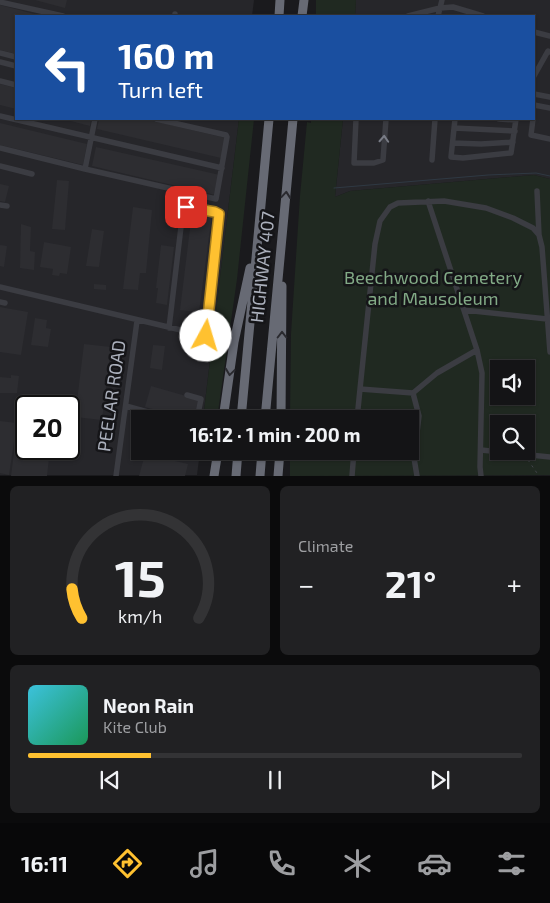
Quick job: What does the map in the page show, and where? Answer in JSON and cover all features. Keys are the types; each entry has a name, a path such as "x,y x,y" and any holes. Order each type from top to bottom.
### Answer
{"highway":[{"path":"279,15 280,0"},
{"path":"302,15 304,0"},
{"name":"HIGHWAY 407","path":"243,410 269,120"},
{"name":"HIGHWAY 407","path":"266,410 293,120"},
{"path":"224,410 234,342 260,221"},
{"path":"281,410 282,243"},
{"path":"214,476 217,460"},
{"path":"236,476 237,460"},
{"path":"260,476 261,460"},
{"path":"278,476 279,460"}],"street":[{"path":"438,15 442,0"},
{"path":"0,2 58,15"},
{"path":"412,15 440,8 453,7 480,15"},
{"path":"535,32 550,36"},
{"path":"535,74 548,51 550,52"},
{"path":"0,52 15,56"},
{"path":"0,62 15,66"},
{"path":"0,81 15,85"},
{"path":"535,94 550,96"},
{"path":"535,105 550,108"},
{"path":"0,116 15,120"},
{"path":"17,120 222,168"},
{"path":"85,169 95,120"},
{"path":"0,148 216,199 226,135 160,120"},
{"path":"356,120 354,163 374,163 383,160 386,120"},
{"path":"432,160 435,120"},
{"path":"455,120 451,157 464,158 511,153 516,120"},
{"path":"534,120 531,135 550,139"},
{"path":"454,128 515,130"},
{"path":"453,143 513,142"},
{"path":"0,166 32,174"},
{"path":"537,190 539,235 542,247 550,352"},
{"path":"358,410 375,244 380,220 390,207 398,203 428,201 449,202 486,208 533,228 539,235"},
{"path":"428,201 477,350 482,373 481,476"},
{"path":"0,205 7,206"},
{"path":"0,287 137,321 169,328 206,336 218,213 188,207 183,210 169,328"},
{"path":"464,310 547,319"},
{"name":"PEELAR ROAD","path":"116,476 137,321"},
{"path":"360,389 413,392 437,374 477,350"},
{"path":"413,392 419,416 414,458 418,476"},
{"path":"187,395 201,399 199,410"},
{"path":"126,406 140,410"},
{"path":"481,450 490,451"},
{"path":"535,455 550,457"},
{"path":"352,476 353,460"}],"path":[{"path":"528,460 539,476"}],"shaded area":[{"path":"0,0 254,0 252,15 15,15 15,120 239,120 204,410 131,410 131,460 199,460 197,475 0,475"},
{"path":"356,0 550,0 550,179 534,175 350,191 335,197 343,120 535,120 535,15 355,15"}],"green space":[{"path":"316,0 356,0 355,15 316,15"},
{"path":"239,120 254,120 237,279 218,410 204,410"},
{"name":"Beechwood Cemetery and Mausoleum","path":"311,120 343,120 335,197 350,191 534,175 550,179 550,475 290,476 290,460 419,460 419,410 290,410 291,334 307,122 311,123"}],"building":[{"path":"35,0 67,0 65,8"},
{"path":"0,5 38,15 15,15 15,54 0,50"},
{"path":"0,84 15,88 15,109 0,105"},
{"path":"67,120 91,120 90,126"},
{"path":"99,120 149,120 226,138 221,158 97,129"},
{"path":"0,123 87,144 83,165 0,145"},
{"path":"96,147 220,175 215,195 92,166"},
{"path":"57,180 69,181 65,230 52,229"},
{"path":"0,184 9,186 5,202 0,201"},
{"path":"133,207 152,210 146,273 140,273 138,290 123,289"},
{"path":"192,212 212,214 199,312 180,310"},
{"path":"21,224 31,227 30,251 35,252 34,270 20,268"},
{"path":"92,229 104,231 99,267 86,266"},
{"path":"44,242 71,247 67,274 52,275 53,269 40,267"},
{"path":"0,245 7,246 4,267 0,266"},
{"path":"161,245 174,247 167,305 156,303"},
{"path":"94,284 106,285 106,290 94,289"},
{"path":"0,307 28,312 21,355 0,352"},
{"path":"35,318 47,320 46,328 51,329 48,347 31,345"},
{"path":"84,344 111,347 102,420 80,418 80,395 78,395"},
{"path":"153,345 165,346 162,370 150,368"},
{"path":"11,375 19,376 17,393 0,393 0,377 11,378"},
{"path":"151,386 200,400 197,410 156,410 145,407"},
{"path":"0,421 15,423 15,436 9,475 0,473"},
{"path":"15,445 15,460 49,460 47,476 11,476"},
{"path":"143,460 171,460 188,464 185,476 139,476"}],"waterway":[{"path":"334,188 488,175 536,173 550,176"}],"route":[{"path":"186,207 217,212 219,214 206,336"}]}
